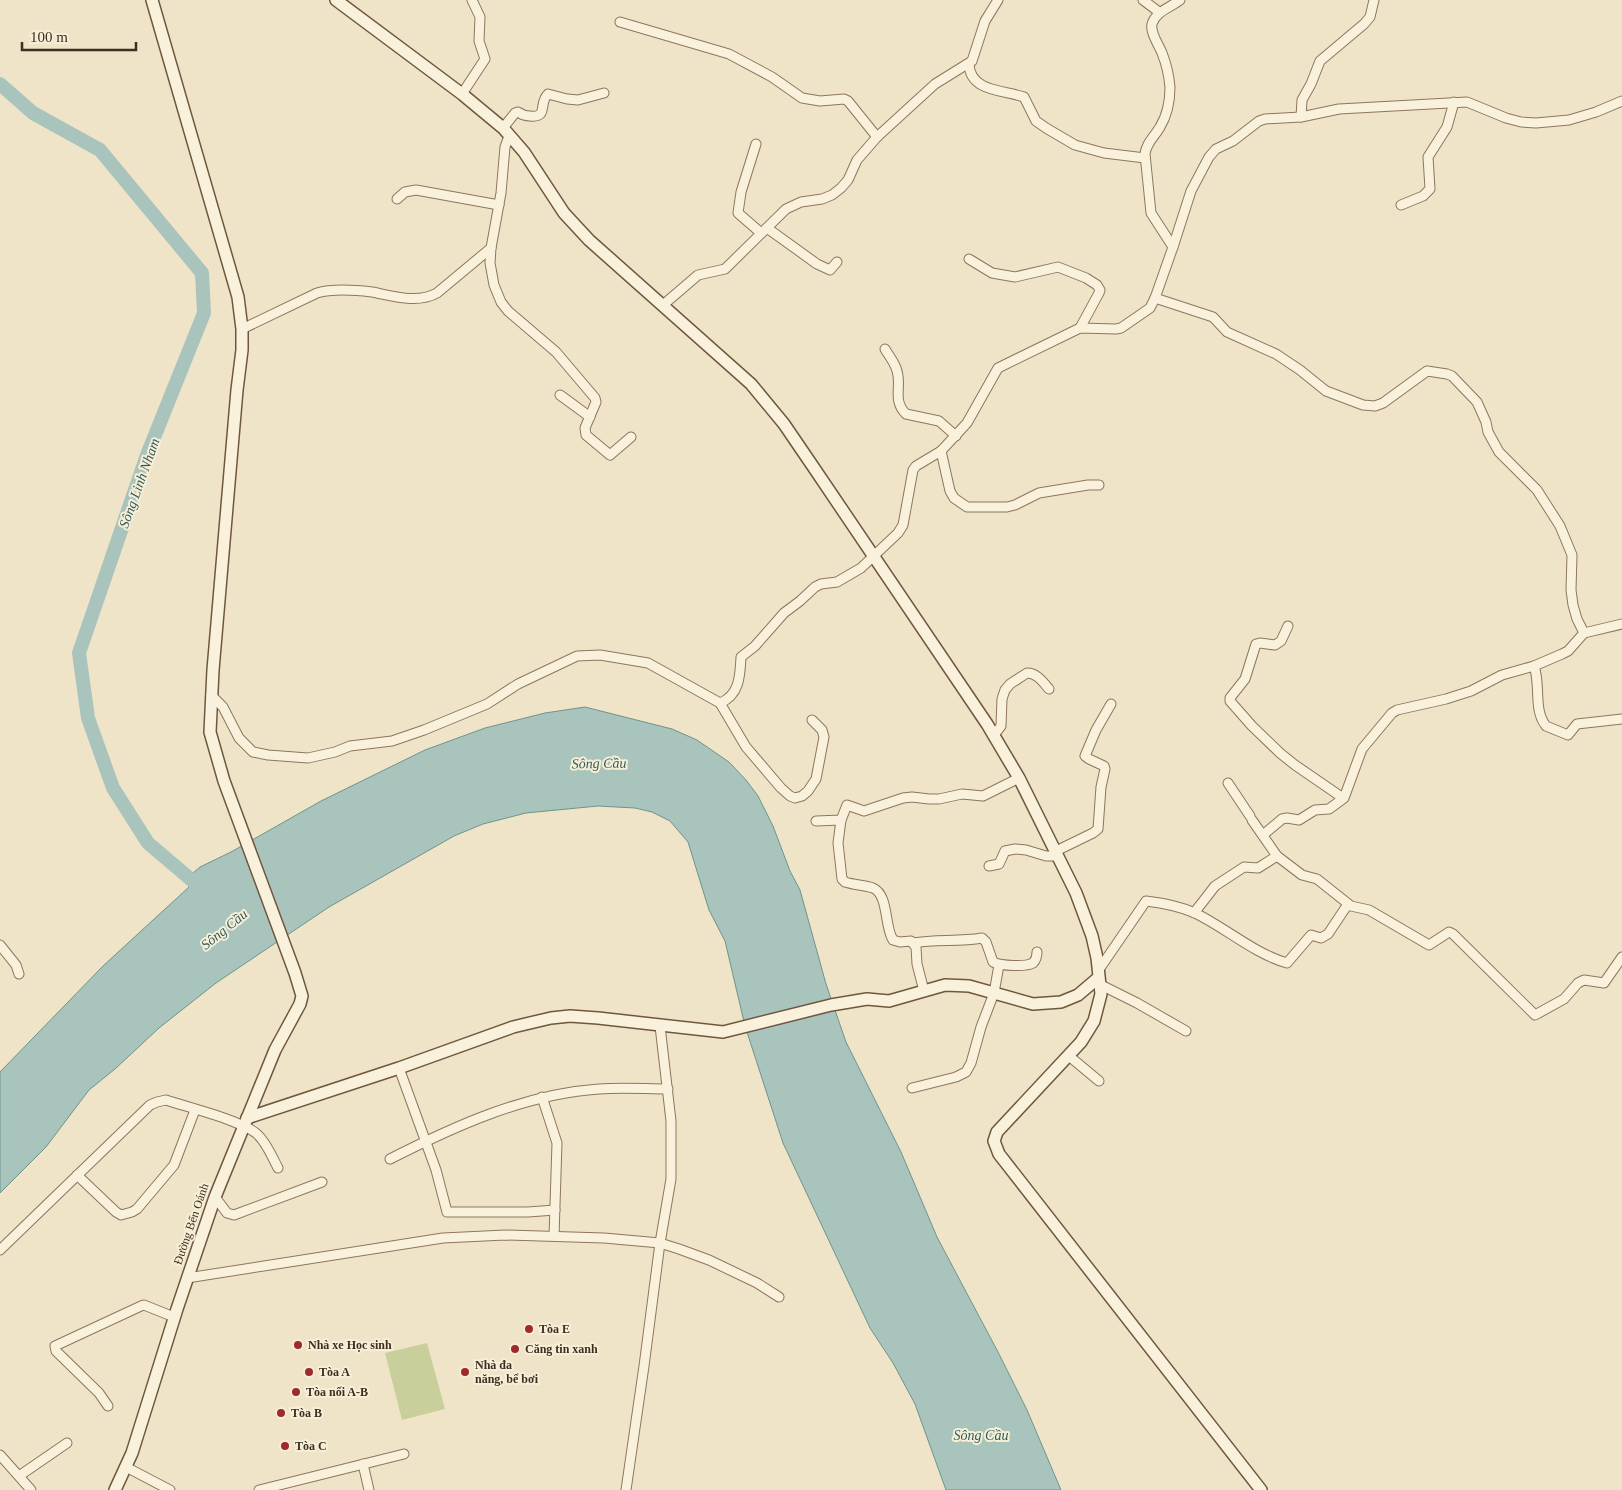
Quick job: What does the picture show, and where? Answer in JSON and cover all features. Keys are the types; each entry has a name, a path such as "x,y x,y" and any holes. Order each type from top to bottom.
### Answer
{"street":[{"name":"Đường Bến Oánh","path":"115,1490 126,1467 174,1317 215,1198 275,1050 300,1004 302,996 224,781 210,732 211,695 242,350 242,329 238,297 152,0"},
{"path":"336,0 462,94 506,132 524,152 564,213 618,266 758,391 784,424 994,735 1019,778 1076,892 1092,936 1102,994 1094,1021 1084,1037 1069,1056 1035,1089 997,1132 994,1141 999,1154 1261,1490"},
{"path":"462,94 485,59 479,41 480,17 472,0"},
{"path":"662,305 698,275 725,269 786,209 794,204 822,199 832,195 841,188 848,180 857,160 877,137 935,84 972,61 985,21 998,0"},
{"path":"1143,0 1159,12"},
{"path":"1173,247 1151,213 1145,158 1146,149 1160,128 1169,108 1169,83 1163,56 1152,30 1152,25 1159,12 1171,7 1180,0"},
{"path":"1301,117 1302,100 1320,61 1364,24 1370,17 1374,0"},
{"path":"620,22 729,54 772,77 802,98 820,100 844,99 848,101 877,137"},
{"path":"968,64 969,72 979,84 1024,97 1036,121 1063,139 1086,149 1145,158"},
{"path":"604,93 578,100 548,94 544,99 543,111 537,117 523,116 518,112 506,132 499,205 490,263 494,284 501,302 508,311 556,352 595,398 596,402 585,428 586,435 608,455 613,454 631,437"},
{"path":"720,703 729,699 740,679 741,657 755,646 784,613 821,584 842,580 861,568 898,532 903,525 913,470 916,466 941,452 956,436 975,412 996,370 1080,328 1121,328 1150,308 1173,247 1191,191 1209,157 1216,150 1233,141 1259,121 1301,117 1339,109 1454,102 1474,103 1506,118 1521,122 1536,122 1569,120 1596,112 1622,100"},
{"path":"1401,205 1428,193 1430,189 1428,157 1447,127 1454,102"},
{"path":"756,144 741,192 738,213 817,264 830,270 837,262"},
{"path":"397,198 405,192 416,190 499,205"},
{"path":"242,329 327,290 370,292 405,298 430,297 491,248"},
{"path":"969,259 992,273 1008,276 1028,275 1052,267 1058,267 1075,273 1097,285 1100,290 1099,293 1080,328"},
{"path":"1155,298 1213,317 1227,332 1276,354 1300,370 1324,390 1363,405 1375,406 1383,403 1427,371 1452,376 1477,402 1486,422 1488,432 1499,452 1537,490 1560,526 1572,555 1571,590 1577,619 1584,633"},
{"path":"885,349 897,370 899,379 898,401 902,410 906,414 939,421 956,436"},
{"path":"560,396 590,416"},
{"path":"941,452 950,491 954,498 967,507 1007,507 1039,493 1099,485"},
{"path":"1263,835 1282,819 1300,820 1315,810 1329,809 1343,798 1362,749 1392,713 1397,710 1446,699 1471,691 1502,675 1534,666 1568,651 1584,633 1622,624"},
{"path":"1288,626 1281,641 1275,646 1256,644 1245,679 1230,698 1230,701 1252,726 1288,759 1343,798"},
{"path":"211,695 223,707 238,738 253,752 308,758 350,746 392,741 424,730 487,704 518,684 577,656 587,654 616,657 648,663 720,703 746,746 781,788 795,798 802,796 808,791 816,779 824,737 822,730 812,720"},
{"path":"1534,666 1537,675 1541,715 1546,726 1568,734 1577,724 1622,720"},
{"path":"994,735 1001,726 1004,694 1010,684 1027,673 1031,673 1049,689"},
{"path":"989,866 999,864 1003,854 1008,850 1020,849 1046,856 1057,854 1098,829 1101,787 1105,769 1104,766 1085,756 1096,730 1111,704"},
{"path":"1019,778 982,796 962,794 939,799 912,796 864,811 847,805 841,820 838,842 842,879 845,882 866,886 877,891 883,901 887,927 893,940 900,942 908,940 914,943 982,938 986,942 994,962 999,965 1017,966 1033,963 1037,952"},
{"path":"1228,783 1277,856 1302,876 1317,879 1348,904 1369,910 1429,945 1450,932 1535,1015 1564,999 1584,980 1604,983 1622,957"},
{"path":"816,821 841,820"},
{"path":"1194,913 1215,886 1244,867 1258,868 1277,856"},
{"path":"0,1250 150,1105 157,1102 166,1100 196,1110 246,1122 513,1028 551,1018 570,1016 723,1032 831,1005 867,999 885,1001 944,985 969,986 1033,1004 1060,1002 1078,995 1098,977 1146,900 1168,904 1194,913 1257,950 1287,963 1311,935 1321,938 1328,934 1348,904"},
{"path":"914,943 924,991"},
{"path":"0,945 16,965 19,974"},
{"path":"912,1088 966,1072 971,1063 981,1027 994,993 999,965"},
{"path":"1098,977 1121,994 1186,1031"},
{"path":"626,1490 660,1244 671,1179 671,1120 660,1026"},
{"path":"1069,1056 1099,1081"},
{"path":"399,1068 436,1170 447,1212 555,1210"},
{"path":"390,1159 425,1141 470,1122 542,1097 599,1089 668,1089"},
{"path":"542,1097 557,1143 554,1236"},
{"path":"77,1175 116,1212 121,1215 132,1212 174,1165 196,1110"},
{"path":"246,1122 257,1134 278,1168"},
{"path":"215,1198 230,1216 234,1216 322,1182"},
{"path":"187,1278 443,1238 505,1235 554,1236 604,1238 660,1244 709,1260 757,1283 779,1297"},
{"path":"108,1406 99,1393 56,1351 55,1346 144,1305 174,1317"},
{"path":"19,1476 67,1443"},
{"path":"259,1490 404,1454"},
{"path":"0,1455 31,1490"},
{"path":"363,1464 369,1490"},
{"path":"126,1467 170,1490"}],"green space":[{"path":"427,1343 445,1409 402,1420 385,1353"}],"water":[{"name":"Sông Cầu","path":"585,707 672,729 697,740 729,762 758,796 800,890 826,984 846,1042 901,1152 937,1237 1027,1410 1061,1490 946,1490 915,1404 893,1363 870,1328 783,1143 745,1026 725,941 709,910 688,842 670,821 652,812 635,808 598,806 526,813 483,824 454,836 329,907 216,983 159,1028 115,1069 89,1090 46,1147 0,1193 0,1072 103,966 189,887 186,879 200,867 231,852 321,801 425,750 485,728 545,713"}],"waterway":[{"name":"Sông Linh Nham","path":"0,84 33,113 100,150 202,273 204,313 147,455 79,653 88,718 113,788 148,843 201,888"}],"place":[{"name":"Tòa E","path":"529,1329"},
{"name":"Nhà xe Học sinh","path":"298,1345"},
{"name":"Căng tin xanh","path":"515,1349"},
{"name":"Tòa A","path":"309,1372"},
{"name":"Nhà đa năng, bể bơi","path":"465,1372"},
{"name":"Tòa nối A-B","path":"296,1392"},
{"name":"Tòa B","path":"281,1413"},
{"name":"Tòa C","path":"285,1446"}]}
